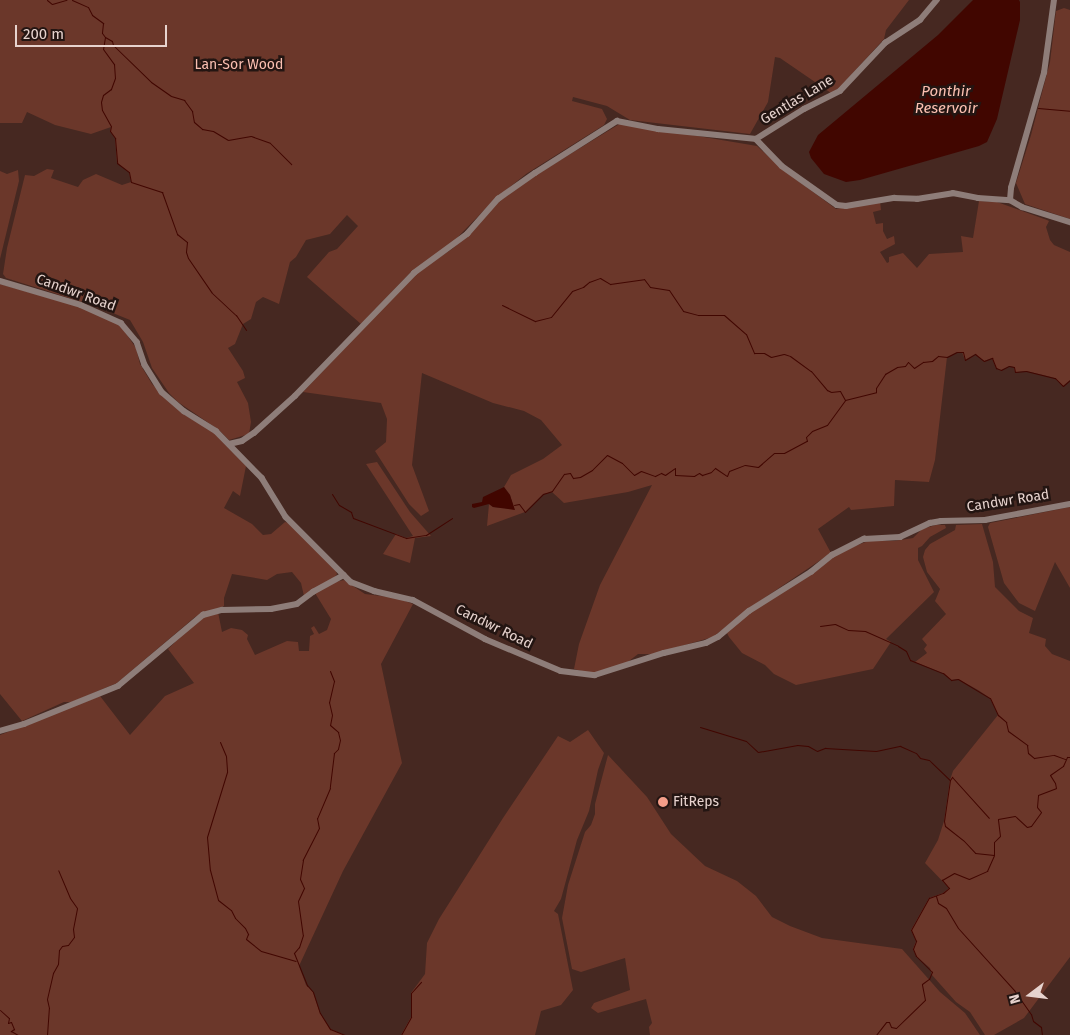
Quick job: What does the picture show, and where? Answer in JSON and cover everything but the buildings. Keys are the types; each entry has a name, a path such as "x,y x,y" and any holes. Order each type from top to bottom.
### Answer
{"street":[{"name":"Gentlas Lane","path":"756,139 804,109 840,91 885,43 920,20 937,0"},
{"path":"1010,200 1011,188 1044,73 1054,0"},
{"path":"229,444 242,440 254,433 295,396 414,273 461,239 498,199 617,121 658,129 756,139 782,166 837,205 846,206 894,198 917,199 953,193 978,198 1010,200 1022,207 1070,222"},
{"name":"Candwr Road","path":"0,281 81,305 121,323 138,342 145,366 162,392 184,411 216,431 229,444 262,478 277,506 286,517 344,575 360,586 413,600 485,638 561,671 595,675 664,653 706,643 718,637 749,612 811,572 832,555 864,539 900,536 930,523 941,521 985,520 1070,504"},
{"path":"0,731 24,724 118,686 202,615 222,610 271,609 297,604 313,592 344,575"}],"green space":[{"name":"Lan-Sor Wood","path":"0,0 909,0 886,30 884,39 839,88 831,93 780,58 775,57 768,102 750,134 630,120 607,106 573,97 572,101 602,109 607,119 604,125 526,174 496,198 451,244 410,273 361,324 307,277 329,252 337,249 358,226 347,215 330,234 306,240 296,257 290,262 279,304 263,297 256,302 251,319 243,324 235,344 228,348 243,371 245,378 237,382 248,403 251,422 249,434 229,440 219,430 178,402 169,393 152,368 143,342 130,320 98,307 6,278 3,274 7,248 25,175 34,176 47,169 54,170 51,178 78,187 83,180 96,174 122,185 131,182 129,172 117,163 115,138 110,131 111,127 91,134 55,125 27,112 22,123 0,123"},
{"path":"1064,8 1070,10 1070,219 1025,204 1016,183 1050,62 1056,11"},
{"path":"621,123 757,146 782,169 836,209 880,201 881,210 873,212 876,224 883,223 883,231 887,239 894,236 895,244 880,252 887,263 889,262 889,257 903,253 917,268 929,254 963,252 961,236 973,238 979,201 997,202 1049,221 1046,227 1050,240 1054,245 1070,252 1070,380 1063,386 1055,378 1026,371 1015,372 1014,367 1009,366 1001,370 996,368 992,358 984,361 975,354 965,360 962,352 957,352 947,357 935,460 929,482 895,480 894,506 851,510 849,507 818,529 831,553 748,609 713,637 653,654 638,654 624,665 599,672 585,672 574,669 579,644 600,585 652,485 628,492 564,503 552,492 543,494 525,512 487,526 489,504 493,507 514,509 510,495 504,487 511,475 543,459 562,445 541,420 524,411 493,403 422,373 412,465 429,511 421,516 409,504 375,451 386,442 387,419 381,403 303,392 415,274 452,249 474,230 487,213 501,200 536,175"},
{"path":"18,170 19,181 0,259 0,171 7,174"},
{"path":"0,284 100,314 120,325 136,348 140,364 152,384 183,414 211,430 246,466 240,496 233,491 224,508 252,524 263,535 271,534 285,522 289,523 335,569 337,574 334,578 304,596 301,583 292,572 277,574 267,580 232,574 224,598 224,606 195,617 117,683 72,702 64,702 22,721 0,694"},
{"path":"377,462 410,512 431,536 415,538 410,563 383,554 396,534 406,538 413,536 366,464"},
{"path":"1070,507 1070,588 1055,562 1035,611 1019,603 1004,583 988,527 990,523"},
{"path":"982,524 993,562 995,587 1019,611 1033,618 1029,633 1046,639 1045,646 1052,654 1070,661 1070,957 1024,1018 994,1035 985,1035 970,1012 956,1002 932,975 930,968 916,956 913,949 916,941 911,930 929,898 943,893 949,888 925,863 938,840 944,821 953,771 998,715 990,698 978,690 958,679 951,680 943,673 915,662 927,653 924,649 927,645 922,639 946,614 935,601 940,589 927,572 923,557 925,550 930,544 955,530 956,525"},
{"path":"936,525 945,525 946,528 930,537 918,548 918,560 934,592 886,639 891,642 873,669 796,685 774,674 765,665 742,653 729,637 727,633 749,613 816,571 840,552 868,541 894,541 913,538 922,529"},
{"path":"344,580 365,594 397,598 413,604 381,664 402,763 343,871 299,966 306,985 313,992 320,1013 330,1029 345,1035 0,1035 0,735 100,696 130,735 165,696 194,683 168,649 199,619 218,612 222,632 231,628 242,630 248,635 247,639 255,655 287,641 298,642 299,651 309,651 310,636 314,634 311,628 314,626 319,634 327,630 331,619 315,593 335,582"},
{"path":"588,730 604,753 598,770 589,811 577,840 561,899 554,911 558,914 573,990 561,1005 541,1011 535,1035 401,1035 411,1017 411,993 425,974 427,943 439,919 558,736 570,742"},
{"path":"608,755 647,797 671,834 705,866 737,881 756,896 772,917 822,938 902,949 940,992 965,1013 980,1035 650,1035 649,1027 652,1023 646,999 598,1013 591,1008 594,1003 630,990 625,958 581,972 572,969 562,918 568,885 585,832 591,825 595,814 595,804"}],"water":[{"name":"Ponthir Reservoir","path":"973,0 1019,0 1020,2 1020,20 997,119 987,142 979,146 860,180 846,182 824,174 811,158 809,152 818,135 938,35"},
{"path":"504,487 510,495 515,510 493,507 489,504 472,507 472,504 482,502 483,497"}],"waterway":[{"path":"47,0 52,4 66,0"},
{"path":"72,0 88,7 92,15 103,23 102,33 105,37 112,41 113,45 151,82 171,96 184,100 192,111 194,122 202,129 213,131 228,140 251,136 270,143 291,164"},
{"path":"105,37 103,49 114,64 115,78 111,89 103,95 101,102 102,110 111,126 110,131 115,138 117,163 129,172 131,182 162,192 177,234 187,242 186,252 188,258 212,293 236,315 246,330"},
{"path":"1038,108 1070,111"},
{"path":"502,305 535,321 551,317 572,291 583,287 589,282 600,278 610,284 644,279 650,287 669,290 683,311 698,315 724,315 746,334 754,353 764,353 771,357 784,354 790,356 811,371 827,390 831,392 840,391 845,400"},
{"path":"514,505 519,504 525,512 543,494 552,491 564,474 570,473 573,478 580,477 592,470 607,455 622,463 634,475 641,471 655,476 661,473 665,475 675,468 675,475 694,476 699,473 702,475 711,472 715,468 727,476 729,471 745,465 758,467 774,453 784,453 807,441 806,437 812,431 827,425 845,400 876,392 876,388 885,374 897,367 905,366 908,362 914,368 923,362 932,361 938,356 947,357 957,352 963,352 965,360 975,354 984,361 992,358 996,368 1001,370 1009,366 1014,367 1015,372 1026,371 1055,378 1063,386 1070,380"},
{"path":"332,494 339,505 351,512 353,518 406,538 426,535 452,518"},
{"path":"820,626 835,624 848,630 865,631 898,646 906,651 910,660 943,673 951,680 958,679 990,698 998,715 1006,722 1008,731 1027,745 1028,753 1034,758 1054,755 1065,759"},
{"path":"330,671 334,681 329,702 332,715 330,725 338,732 340,740 338,749 334,753 330,788 317,818 319,828 303,860 300,879 304,888 298,901 303,935 299,947 294,953 307,985 313,992 320,1013 330,1029 345,1035"},
{"path":"700,727 746,741 758,752 797,745 808,746 817,751 825,748 876,751 900,746 916,753 920,758 929,760 950,780 952,777 989,818"},
{"path":"220,742 226,756 227,772 207,837 210,870 218,900 231,910 235,918 245,928 248,934 246,939 261,951 296,961"},
{"path":"876,1035 886,1022 889,1022 891,1027 896,1028 925,1000 922,984 929,979 932,972 916,956 913,949 916,941 911,930 929,898 943,893 949,888 942,880 954,873 969,879 987,871 994,855 994,842 1000,836 998,819 1015,816 1027,827 1031,826 1041,812 1037,807 1038,795 1056,788 1050,775 1063,766 1067,757 1070,757"},
{"path":"950,780 944,821 945,826 964,841 975,853 994,855"},
{"path":"47,1035 49,1008 47,999 53,973 58,964 59,950 62,946 68,945 74,937 73,929 77,908 70,898 58,870"},
{"path":"936,896 938,903 946,908 958,928 1014,990 1031,1014 1033,1021 1041,1027 1042,1035"},
{"path":"401,1035 411,1017 411,993 421,982"},
{"path":"0,1010 9,1018 8,1023 11,1022 14,1029 11,1031 18,1035"}],"place":[{"name":"FitReps","path":"663,802"}]}
